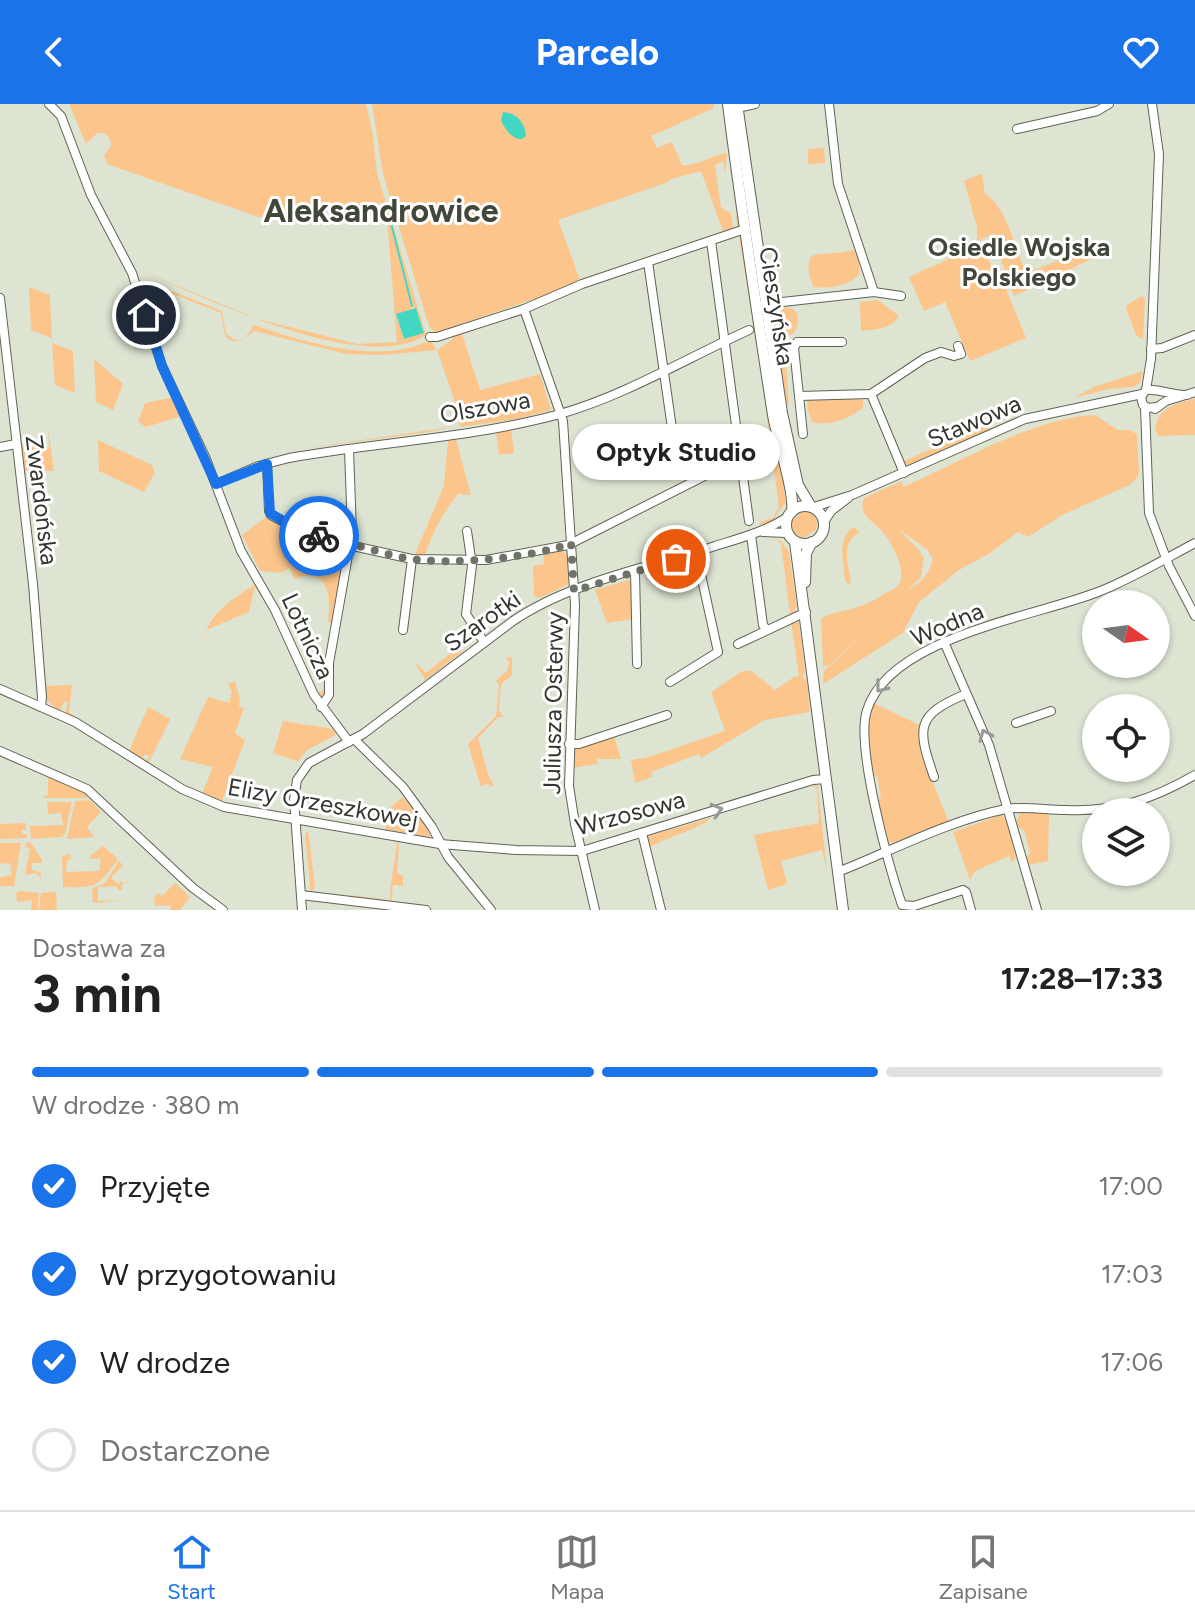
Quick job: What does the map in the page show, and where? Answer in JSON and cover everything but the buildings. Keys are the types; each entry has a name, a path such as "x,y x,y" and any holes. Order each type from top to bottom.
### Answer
{"main road":[{"name":"Cieszyńska","path":"734,105 788,447 798,485 812,506"},
{"name":"Cieszyńska","path":"734,105 749,259 777,437 793,498 791,514"},
{"path":"812,542 795,542 786,533 791,514 800,506 812,506 821,513 824,522 822,532 806,553 806,612 843,910"},
{"path":"795,542 796,564 806,612"}],"street":[{"name":"Lotnicza","path":"49,104 61,116 91,195 132,273 162,366 216,484 241,551 275,610 321,707 352,741 403,787 432,827 440,844"},
{"path":"734,105 755,104"},
{"path":"829,104 838,184 874,292"},
{"path":"1017,129 1097,111 1109,104"},
{"path":"1147,432 1158,405 1151,359 1159,171 1158,136 1152,104"},
{"path":"430,337 524,309 582,284 739,231"},
{"path":"711,241 749,521"},
{"path":"648,262 673,435"},
{"path":"764,304 874,292 901,296"},
{"name":"Zwardońska","path":"0,298 33,584 41,707"},
{"name":"Juliusza Osterwy","path":"524,309 561,414 574,591 570,797 595,910"},
{"name":"Olszowa","path":"216,484 267,464 561,414 664,371 749,330"},
{"path":"1151,349 1195,335"},
{"path":"803,434 794,348 797,342 842,342"},
{"path":"799,396 871,394 925,358 941,352 954,356 961,354 958,346"},
{"path":"1151,359 1144,392 1149,513 1166,558 1195,616"},
{"name":"Stawowa","path":"812,506 852,495 1025,419 1144,392 1191,394"},
{"path":"871,394 904,473"},
{"name":"Stawowa","path":"1117,400 1144,406 1158,405 1191,394"},
{"path":"0,447 16,444"},
{"path":"267,464 271,515 302,531 412,559 472,560 499,558 571,543 762,447"},
{"path":"321,707 329,695 329,663 353,522 349,449"},
{"name":"Stawowa","path":"824,522 831,511 852,495"},
{"name":"Szarotki","path":"295,821 295,789 301,772 316,758 352,741 526,612 574,591 754,534 791,514"},
{"path":"467,531 472,560 466,614 484,642"},
{"name":"Szarotki","path":"754,534 786,533"},
{"path":"754,534 763,625 766,629"},
{"name":"Wodna","path":"971,910 963,890 914,906 902,905 885,853 865,743 866,711 875,693 894,672 944,642 1098,592 1195,543"},
{"path":"670,682 718,652 696,552"},
{"path":"403,630 412,559"},
{"path":"635,571 637,664"},
{"path":"738,644 806,612"},
{"path":"944,642 985,734 1037,910"},
{"name":"Elizy Orzeszkowej","path":"0,689 86,729 201,798 241,812 440,844 491,910"},
{"path":"934,777 924,747 926,723 935,708 966,694"},
{"path":"1016,723 1051,711"},
{"path":"569,744 579,744 667,715"},
{"path":"0,751 87,789 193,888 223,910"},
{"path":"838,872 949,828 1009,809 1107,810 1150,799 1195,775"},
{"name":"Wrzosowa","path":"440,844 582,851 813,780 826,779"},
{"path":"295,821 302,910"},
{"path":"642,833 661,910"},
{"path":"301,895 426,910"}],"shaded area":[{"path":"69,104 366,104 377,173 426,335 398,345 364,346 324,340 259,320 357,344 397,342 386,205 379,203 285,218 258,217 107,164 104,155 111,146 105,134 97,133 86,144","holes":["391,222 414,309 424,333 404,339 396,315 412,310"]},
{"path":"372,104 713,104 714,108 651,136 657,148 672,142 682,165 727,153 725,174 723,161 715,165 721,208 731,213 733,229 690,243 723,231 701,171 671,179 558,220 580,280 640,262 435,333 429,326 383,174"},
{"path":"824,148 825,163 808,164 808,149"},
{"path":"982,173 985,194 999,207 1026,273 1095,246 1102,254 1014,296 994,233 977,242 977,227 964,181"},
{"path":"735,212 741,228 787,495 783,485 786,502 773,520 760,525 759,522 773,518 779,507 771,447 765,449 762,444 771,439 775,450 770,425 771,437 756,444 770,436 769,419"},
{"path":"981,244 997,279 980,287 1002,279 1026,338 970,361 945,302 924,311 909,277"},
{"path":"854,249 859,260 859,275 838,286 813,287 809,272 811,257"},
{"path":"140,270 253,317 202,297"},
{"path":"147,281 222,311 226,334 237,341 244,338 237,342 225,336 221,313 145,283"},
{"path":"29,287 50,295 52,338 31,330"},
{"path":"1142,296 1145,298 1143,339 1136,335 1126,309 1127,305"},
{"path":"878,300 899,316 887,326 861,331 860,302"},
{"path":"782,307 791,308 797,313 798,324 794,333 784,338 787,405 771,315"},
{"path":"254,325 342,349 389,351 411,348 430,340 437,350 382,355 346,354 254,331 245,338"},
{"path":"478,329 462,334 480,390 540,374 551,410 517,419 460,427 437,350 453,339 453,334"},
{"path":"52,343 73,351 75,393 55,385"},
{"path":"94,359 123,384 113,410 96,402"},
{"path":"1143,371 1140,383 1133,387 1073,398 1094,387"},
{"path":"858,397 863,401 863,407 853,415 832,422 812,422 807,400"},
{"path":"170,398 182,416 146,427 138,422 145,403"},
{"path":"1195,398 1195,435 1159,436 1155,430 1164,411"},
{"path":"1095,415 1118,430 1137,434 1139,475 1130,485 1064,514 1028,537 1018,532 990,553 959,570 919,602 903,633 823,684 824,671 872,626 828,666 823,666 821,618 866,604 896,588 900,581 897,556 884,534 864,512 864,498 902,481 903,487 997,443 1071,418","holes":["898,529 928,550 933,559 929,569 921,581 908,590 921,577 924,558"]},
{"path":"993,422 990,429 908,465 902,462"},
{"path":"458,426 429,432 294,450"},
{"path":"48,427 54,471 22,470 21,445 49,447"},
{"path":"511,430 514,453 499,455 496,432"},
{"path":"456,439 471,495 458,494 438,523 425,555 415,554 444,486 448,440"},
{"path":"98,440 152,465 155,472 144,492 99,471"},
{"path":"799,510 812,513 817,522 816,530 806,536 805,541 798,539 791,531 791,522 800,514"},
{"path":"267,516 302,534 346,544 327,694 323,699 318,692 323,691 332,623 328,622 326,587 315,577 295,579 289,568 281,573 260,571 242,535"},
{"path":"854,527 860,532 848,547 849,585 845,581 843,544 848,531"},
{"path":"771,538 781,541 789,552 797,606 792,615 780,620 790,614 781,543"},
{"path":"560,549 567,555 569,584 540,598 534,596 533,566 544,564 543,553"},
{"path":"632,579 633,619 607,623 595,590"},
{"path":"257,583 264,596 262,598 255,586 249,612 208,629 223,608"},
{"path":"791,621 799,623 805,670 803,677 807,682 810,712 765,720 701,758 699,754 651,772 652,777 635,783 631,760 649,757 725,731 711,692 741,672 750,670 775,690 799,676"},
{"path":"460,646 462,652 425,680 414,661 426,673"},
{"path":"512,657 512,675 501,684 499,710 503,717 498,717 478,738 494,785 490,787 488,783 481,787 468,744 496,716 499,685 496,680 507,671 509,663 506,658"},
{"path":"235,681 239,707 244,708 235,733 245,740 222,801 231,805 202,794 213,767 180,759 208,697 229,703 232,692 228,684"},
{"path":"72,685 69,712 83,723 65,715 68,702 65,701 59,712 47,700 44,686"},
{"path":"873,703 922,726 929,772 949,823 892,843 887,841 877,800 881,799 877,776 873,775 869,747"},
{"path":"148,707 170,719 148,764 145,762 150,756 145,754 142,760 129,751"},
{"path":"283,721 333,729 336,735 307,750 296,764 297,761 273,753"},
{"path":"614,736 621,759 597,759 598,764 572,768 575,748"},
{"path":"48,777 82,789 105,812 82,791 88,798 43,798 48,795"},
{"path":"812,785 818,787 827,872 822,850 781,861 787,884 768,890 754,835 819,823 817,789"},
{"path":"403,797 431,831 429,837 385,829 392,806"},
{"path":"90,800 101,812 87,827 94,837 67,839 75,801"},
{"path":"47,802 72,802 65,834 62,837 31,839 30,826 63,825 61,813 48,814"},
{"path":"1021,812 1049,813 1048,861 1028,865 1026,859 1030,853 1024,830 1016,826"},
{"path":"1001,815 1007,819 1016,857 1012,862 1009,856 975,871 970,880 953,832"},
{"path":"711,818 700,826 649,848 648,836"},
{"path":"26,823 22,834 27,834 27,838 0,839 0,824"},
{"path":"308,830 315,887 311,893 305,835"},
{"path":"394,841 399,844 397,873 403,876 403,886 393,885 391,903 431,907 429,909 352,899 350,895 389,900 397,843"},
{"path":"27,842 31,843 42,860 42,863 32,863 32,870 41,872 40,885 40,877 36,873 25,875 30,848 25,847"},
{"path":"0,843 21,843 14,886 0,886 0,877 12,875 10,863 0,864"},
{"path":"103,846 118,859 106,875 90,886 63,887 62,856 70,854 66,872 99,871 101,858 90,859 90,856"},
{"path":"119,861 123,865 111,878 118,884 121,881 124,884 122,890 118,890 117,886 98,887 98,901 127,900 93,903 92,888 105,883"},
{"path":"175,883 190,897 180,910 171,910 170,905 155,906 154,899 158,893 162,896"},
{"path":"56,892 57,910 39,910 41,893"},
{"path":"16,893 39,893 38,910 31,910 32,900 17,902"}],"water":[{"path":"503,112 519,120 526,136 518,139 509,133 501,121"},
{"path":"416,308 424,333 404,339 396,314"}],"waterway":[{"path":"391,223 412,306"}],"way so far":[{"path":"319,536 412,559 440,561 486,560 571,543 574,591 676,559"}],"place":[{"name":"Optyk Studio","path":"676,559"}],"district":[{"name":"Aleksandrowice","path":"381,211"},
{"name":"Osiedle Wojska Polskiego","path":"1019,262"}],"route":[{"path":"146,315 162,366 216,484 267,464 271,515 319,536"}]}
